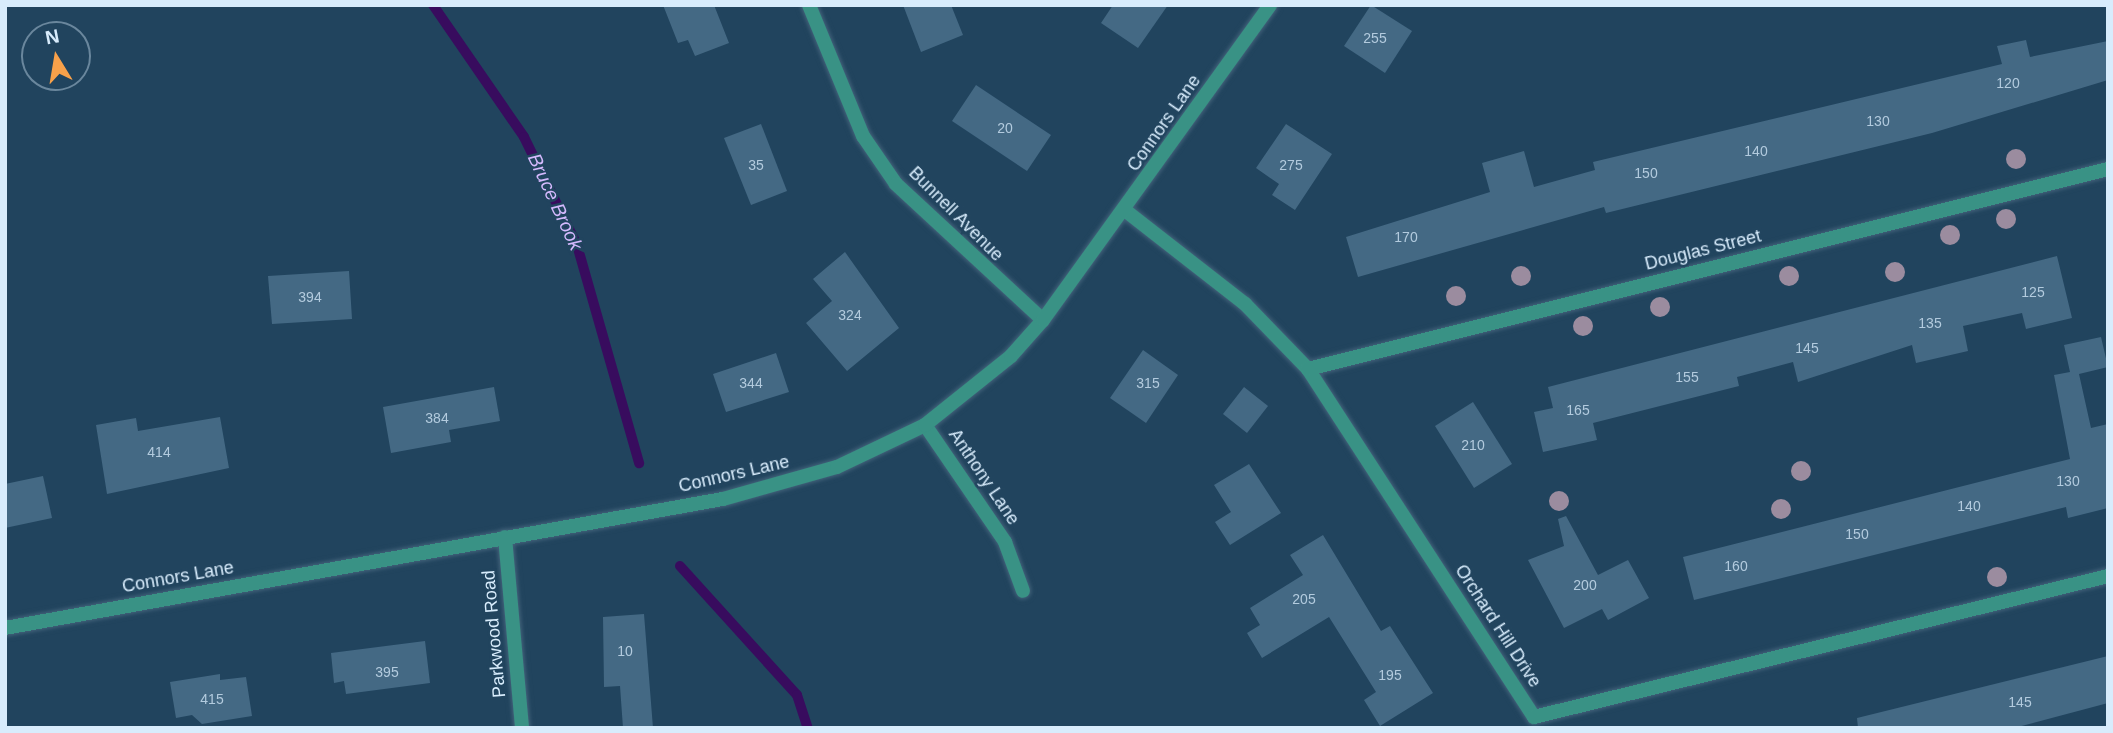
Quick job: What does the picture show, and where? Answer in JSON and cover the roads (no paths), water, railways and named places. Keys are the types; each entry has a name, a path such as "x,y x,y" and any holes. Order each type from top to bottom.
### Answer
{"street":[{"name":"Bunnell Avenue","path":"809,5 863,136 896,184 1043,320"},
{"name":"Connors Lane","path":"5,628 789,482 925,425 1011,356 1043,320 1126,211 1270,5"},
{"name":"Douglas Street","path":"1308,369 2108,169"},
{"name":"Orchard Hill Drive","path":"1126,211 1245,304 1308,369 1534,718 2108,576"},
{"name":"Anthony Lane","path":"925,425 1004,542 1023,591"},
{"name":"Parkwood Road","path":"505,537 522,728"}],"waterway":[{"name":"Bruce Brook","path":"433,5 524,137 577,245 639,463"},
{"name":"Bruce Brook","path":"680,566 797,695 808,728"}]}
